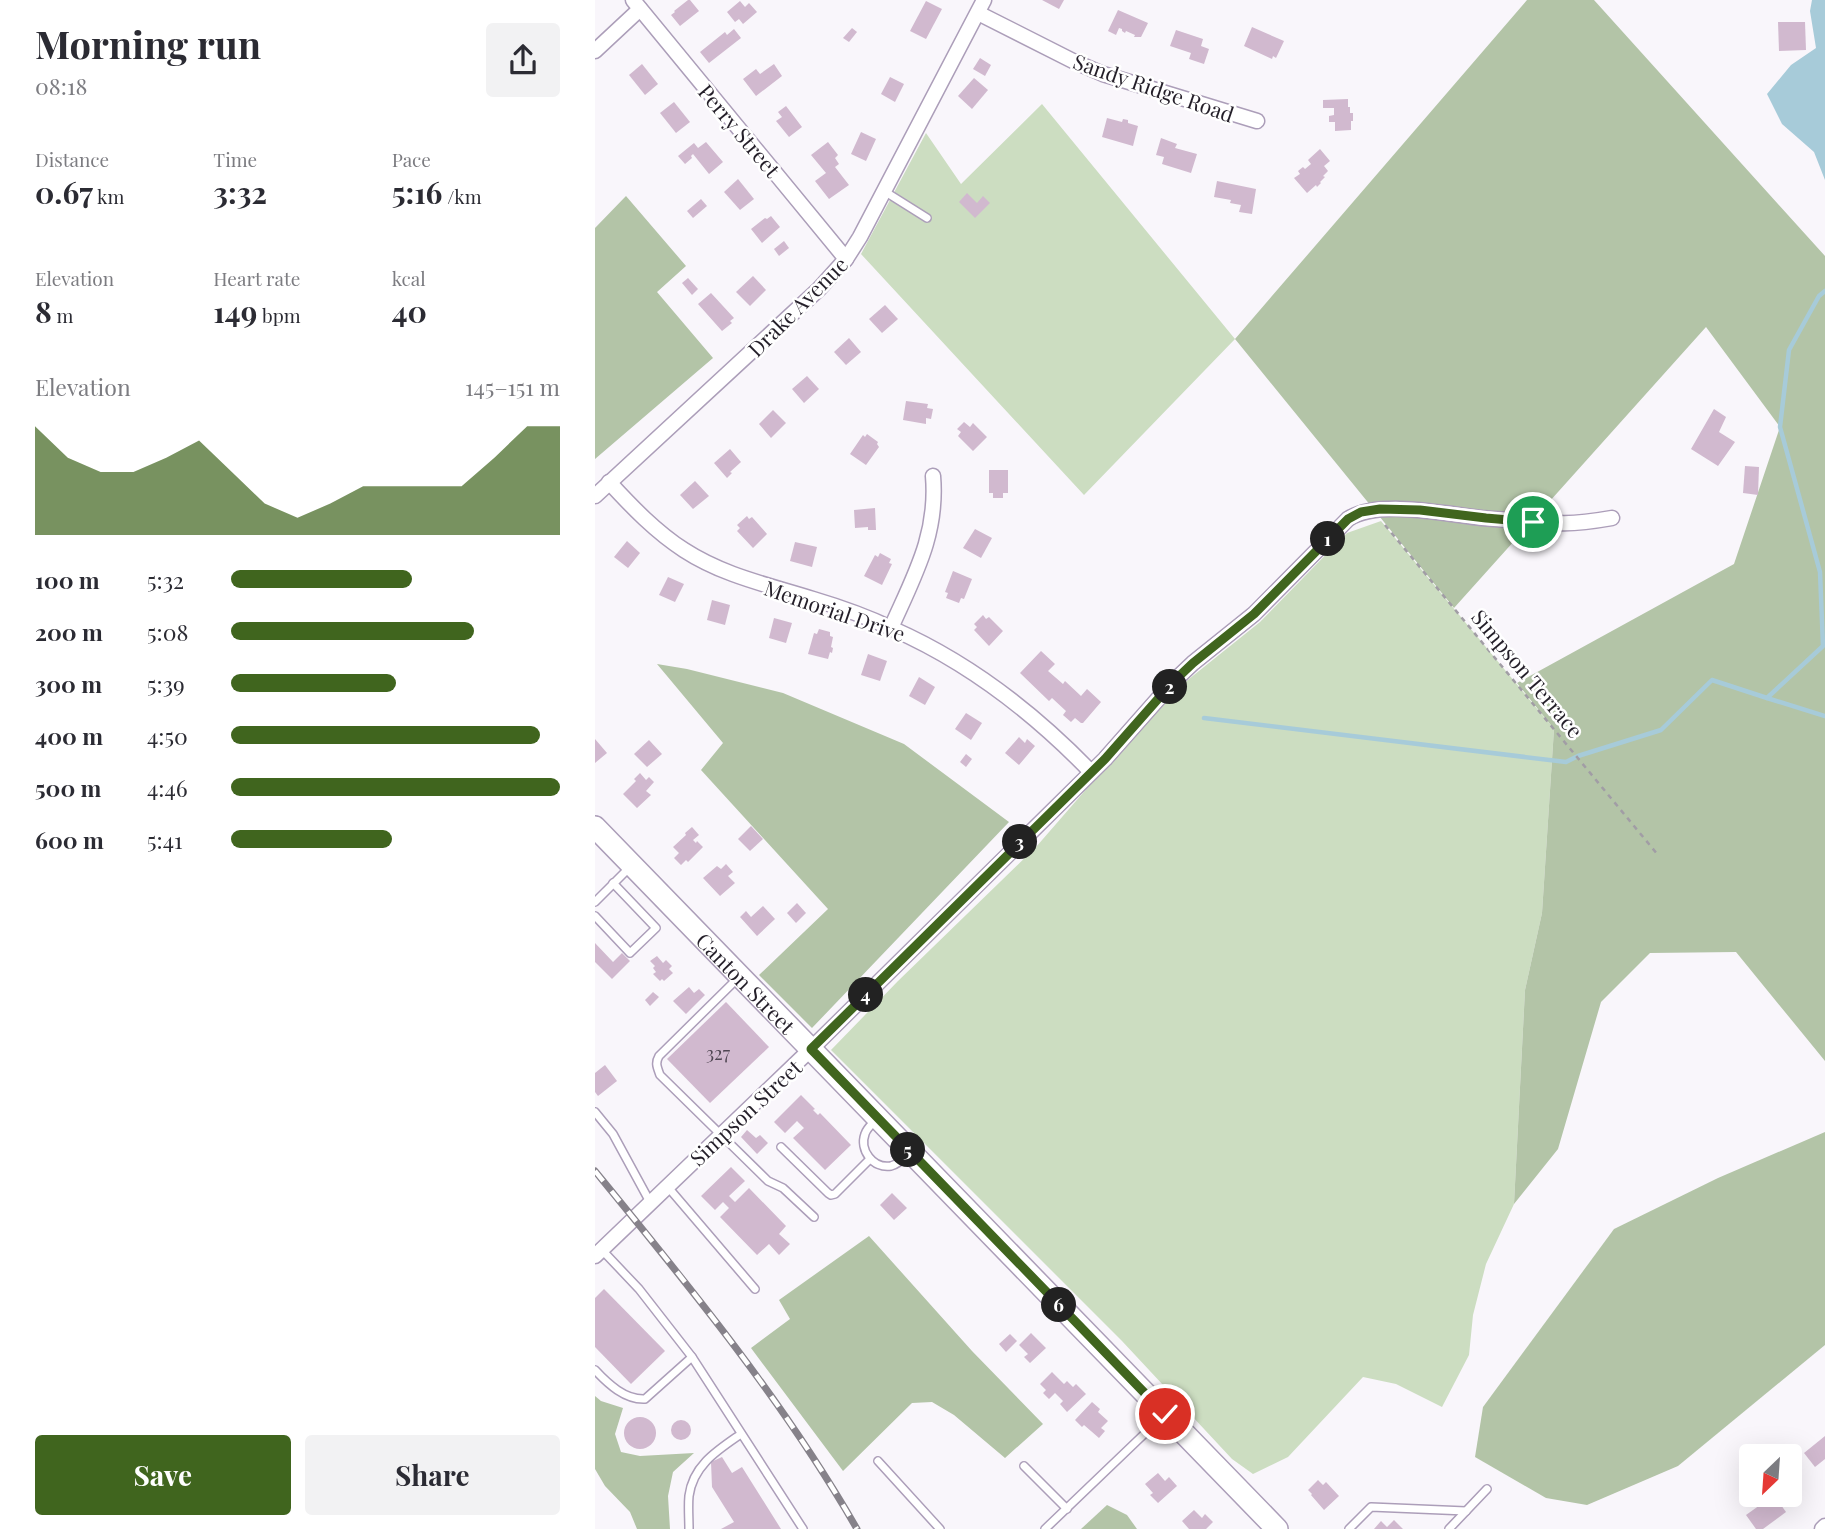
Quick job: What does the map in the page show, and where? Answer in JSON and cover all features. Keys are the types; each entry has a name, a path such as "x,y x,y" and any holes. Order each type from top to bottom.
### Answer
{"main road":[{"name":"Canton Street","path":"595,827 1277,1529"}],"street":[{"path":"595,51 637,4"},
{"name":"Perry Street","path":"637,4 846,259"},
{"name":"Drake Avenue","path":"595,496 819,289 846,259 981,7"},
{"name":"Sandy Ridge Road","path":"981,7 1073,61 1104,74 1257,121"},
{"path":"891,628 929,539 933,477"},
{"name":"Memorial Drive","path":"609,482 651,525 701,559 739,577 823,602 891,628 946,656 1028,713 1091,772"},
{"path":"1380,509 1420,510 1560,523 1612,518"},
{"name":"Simpson Street","path":"598,1253 811,1049 1114,750 1173,682 1254,614 1341,525 1361,512 1380,509"}],"lane":[{"path":"884,191 927,218"},
{"path":"595,902 632,865"},
{"path":"595,916 630,953 656,928 613,884"},
{"path":"740,976 659,1056 656,1061 660,1075 768,1181 783,1188 814,1217"},
{"path":"595,1112 613,1134 650,1202"},
{"path":"879,1118 867,1129 864,1136 865,1152 870,1159 877,1164 893,1166 910,1152"},
{"path":"781,1147 831,1195 870,1159"},
{"path":"667,1186 755,1289"},
{"path":"598,1253 639,1289 692,1357 803,1529"},
{"path":"595,1370 606,1382 624,1394 645,1399 692,1357"},
{"path":"1045,1529 1165,1414"},
{"path":"689,1529 689,1496 698,1471 707,1458 741,1434"},
{"path":"878,1461 940,1529"},
{"path":"1024,1466 1067,1508"},
{"path":"1449,1529 1487,1489"},
{"path":"1349,1529 1371,1507 1466,1511"}],"path":[{"name":"Simpson Terrace","path":"1380,509 1381,521 1658,855"}],"green space":[{"path":"1527,0 1594,0 1825,256 1825,1061 1736,952 1650,953 1601,1002 1558,1149 1514,1204 1525,990 1542,913 1554,729 1517,683 1734,564 1780,427 1706,327 1454,608 1235,339"},
{"path":"1042,104 1235,339 1084,495 861,254 926,133 961,184"},
{"path":"626,196 686,266 657,292 713,358 595,459 595,228"},
{"path":"1381,521 1554,729 1542,913 1525,990 1514,1204 1486,1264 1473,1315 1469,1355 1442,1407 1396,1384 1363,1377 1288,1457 1253,1474 1232,1459 1122,1341 831,1050 1036,847 1184,683 1260,622 1347,533"},
{"path":"657,664 783,693 904,744 1009,822 812,1028 759,975 828,909 701,770 723,743"},
{"path":"1825,1132 1825,1345 1678,1466 1587,1505 1546,1498 1475,1457 1483,1407 1614,1229 1718,1178"},
{"path":"869,1236 972,1351 1043,1424 1005,1458 954,1415 932,1402 912,1403 843,1471 751,1348 790,1319 779,1300"},
{"path":"595,1396 601,1401 623,1408 615,1434 621,1452 640,1456 694,1453 673,1472 668,1496 670,1529 637,1529 630,1512 605,1486 595,1469"},
{"path":"1107,1505 1127,1515 1137,1529 1081,1529"}],"water":[{"path":"1812,0 1825,0 1825,180 1814,152 1782,124 1767,94 1791,65 1816,48 1810,11"}],"building":[{"path":"688,0 699,11 680,26 671,15"},
{"path":"1042,0 1064,0 1059,9"},
{"path":"740,1 745,7 749,3 757,12 743,24 739,19 735,22 727,12"},
{"path":"926,1 942,9 926,39 910,31"},
{"path":"1118,10 1148,23 1141,37 1134,37 1135,35 1126,31 1125,33 1119,28 1116,35 1108,31"},
{"path":"1778,22 1805,22 1806,50 1779,51"},
{"path":"1252,27 1284,41 1276,58 1273,56 1272,59 1244,46"},
{"path":"852,28 857,32 849,42 843,38"},
{"path":"734,29 741,38 709,63 700,52 725,32 727,35"},
{"path":"1176,30 1203,39 1201,46 1209,49 1204,64 1189,59 1191,53 1170,46"},
{"path":"980,58 991,65 985,76 973,69"},
{"path":"642,64 658,84 645,95 629,75"},
{"path":"774,64 782,76 756,96 743,79 756,69 760,74"},
{"path":"890,77 904,84 895,102 881,94"},
{"path":"974,78 988,90 972,109 958,96"},
{"path":"1348,99 1350,113 1353,113 1351,130 1335,131 1335,122 1329,122 1329,116 1334,115 1334,108 1323,108 1323,100"},
{"path":"674,102 690,122 676,133 660,113"},
{"path":"786,106 802,127 789,137 776,121 782,117 778,112"},
{"path":"1107,118 1122,122 1123,119 1128,120 1128,123 1138,126 1133,146 1102,137"},
{"path":"861,132 876,139 866,161 851,154"},
{"path":"1161,138 1177,144 1175,148 1197,154 1191,173 1162,164 1164,157 1156,155"},
{"path":"706,142 723,162 709,174 693,154 685,164 678,156 694,143 698,148"},
{"path":"828,142 838,155 835,158 839,164 835,167 849,185 829,199 815,181 826,173 811,155"},
{"path":"1320,149 1330,161 1324,166 1328,171 1321,183 1307,193 1294,178 1300,174 1298,171 1311,164 1308,160"},
{"path":"738,179 754,199 740,210 724,192"},
{"path":"1217,181 1256,189 1252,214 1239,212 1241,205 1230,203 1231,200 1214,197"},
{"path":"967,193 977,203 983,196 990,203 975,218 959,202"},
{"path":"701,199 707,206 693,218 687,211"},
{"path":"771,216 780,227 762,243 751,229"},
{"path":"784,241 789,248 779,256 774,249"},
{"path":"753,276 766,290 750,306 736,292"},
{"path":"688,278 698,289 692,295 682,283"},
{"path":"711,293 734,318 722,331 698,304"},
{"path":"885,305 898,319 882,333 869,319"},
{"path":"849,338 861,352 846,365 834,352"},
{"path":"807,376 819,389 804,403 792,389"},
{"path":"906,401 928,404 927,408 933,409 931,419 926,418 926,424 903,420"},
{"path":"1714,409 1726,417 1719,432 1735,442 1718,466 1691,449"},
{"path":"773,410 786,423 771,438 759,424"},
{"path":"964,422 970,427 973,423 987,437 973,451 958,436 961,432 957,429"},
{"path":"867,434 878,442 879,447 866,465 850,454 863,435 865,437"},
{"path":"730,449 741,462 727,478 714,463"},
{"path":"1745,466 1759,467 1758,495 1743,493"},
{"path":"989,470 1008,470 1008,493 1003,493 1003,498 993,498 993,493 989,493"},
{"path":"695,481 709,496 693,509 680,495"},
{"path":"875,508 876,530 868,530 868,527 855,528 854,510"},
{"path":"747,516 749,519 752,517 767,534 753,548 737,531 740,528 737,525"},
{"path":"975,529 992,538 981,558 963,548"},
{"path":"627,541 640,553 628,568 614,557"},
{"path":"795,542 817,547 812,567 790,561"},
{"path":"880,553 891,559 889,563 892,564 882,585 864,576 875,555 878,557"},
{"path":"953,571 972,579 964,599 961,598 959,603 946,598 948,593 945,592"},
{"path":"668,577 684,584 675,602 659,595"},
{"path":"712,600 730,605 725,625 707,620"},
{"path":"983,615 986,619 989,617 1003,631 989,646 974,630 977,627 974,624"},
{"path":"774,618 792,623 786,643 769,638"},
{"path":"819,629 830,632 833,637 832,653 830,652 828,659 808,654 814,633 817,634"},
{"path":"1041,651 1055,664 1048,671 1063,684 1065,681 1081,696 1087,689 1101,702 1083,723 1075,718 1071,722 1063,715 1066,711 1052,698 1049,701 1020,673"},
{"path":"868,654 887,661 880,681 861,675"},
{"path":"919,677 935,687 925,705 909,696"},
{"path":"966,713 982,723 971,740 955,729"},
{"path":"1019,737 1025,743 1027,739 1035,746 1019,765 1005,753"},
{"path":"595,739 607,753 595,763"},
{"path":"649,740 662,754 647,767 634,754"},
{"path":"966,754 972,759 966,767 960,762"},
{"path":"640,773 646,780 649,777 654,782 646,791 651,795 637,808 623,794"},
{"path":"751,826 763,839 750,851 738,839"},
{"path":"692,827 699,835 693,840 703,847 688,862 686,860 681,865 674,858 679,853 673,847"},
{"path":"726,864 733,872 728,876 735,883 720,896 703,878 717,866 721,869"},
{"path":"797,903 806,913 796,923 787,913"},
{"path":"763,906 775,919 757,936 740,917 746,911 751,917"},
{"path":"595,943 613,962 622,953 630,961 612,979 595,962"},
{"path":"657,956 663,963 666,960 672,966 669,969 673,973 664,981 660,981 653,974 656,972 653,968 655,966 650,961"},
{"path":"689,987 694,993 699,989 705,995 686,1014 673,1001"},
{"path":"653,992 659,997 650,1006 645,1000"},
{"path":"726,1002 769,1047 710,1103 667,1059"},
{"path":"605,1065 617,1081 598,1096 595,1092 595,1073"},
{"path":"801,1095 818,1115 820,1113 851,1145 825,1170 793,1138 804,1128 797,1121 785,1133 774,1122"},
{"path":"747,1130 756,1138 760,1135 768,1143 757,1154 741,1137"},
{"path":"731,1167 745,1181 729,1196 735,1202 749,1188 786,1226 779,1234 790,1244 779,1255 769,1244 757,1255 720,1217 729,1208 723,1202 715,1210 701,1196"},
{"path":"892,1193 907,1208 894,1220 880,1205"},
{"path":"604,1289 665,1351 631,1384 595,1347 595,1298"},
{"path":"1031,1333 1046,1348 1030,1363 1024,1357 1028,1354 1019,1345"},
{"path":"1010,1334 1017,1341 1006,1352 999,1344"},
{"path":"1052,1372 1064,1384 1067,1381 1073,1387 1076,1384 1086,1394 1067,1412 1060,1404 1063,1401 1055,1393 1049,1399 1043,1393 1046,1390 1040,1384"},
{"path":"1092,1402 1108,1421 1101,1428 1105,1431 1099,1438 1075,1420"},
{"path":"640,1417 651,1422 656,1433 651,1444 640,1449 629,1444 624,1433 629,1422"},
{"path":"681,1420 688,1423 691,1430 688,1437 681,1440 674,1437 671,1430 674,1423"},
{"path":"1825,1436 1825,1459 1815,1467 1804,1453"},
{"path":"722,1457 732,1473 742,1467 781,1529 721,1529 734,1522 712,1487 711,1462"},
{"path":"1158,1473 1165,1481 1169,1477 1177,1486 1158,1503 1145,1484"},
{"path":"1318,1480 1323,1485 1326,1482 1339,1496 1324,1510 1308,1490"},
{"path":"1757,1507 1782,1507 1786,1512 1763,1529 1756,1529 1746,1515"},
{"path":"1194,1510 1202,1518 1205,1514 1213,1522 1206,1529 1189,1529 1182,1521"},
{"path":"1394,1520 1403,1529 1374,1529 1381,1521 1387,1527"}],"waterway":[{"path":"1825,291 1819,296 1789,350 1780,427 1820,572 1823,646 1767,698 1825,716"},
{"path":"1204,718 1566,762 1661,730 1712,680 1767,698"}],"railway":[{"path":"595,1171 700,1301 766,1389 857,1529"}],"route":[{"path":"1165,1414 811,1049 1105,759 1173,682 1254,614 1348,519 1361,512 1380,509 1420,510 1533,522"}]}
